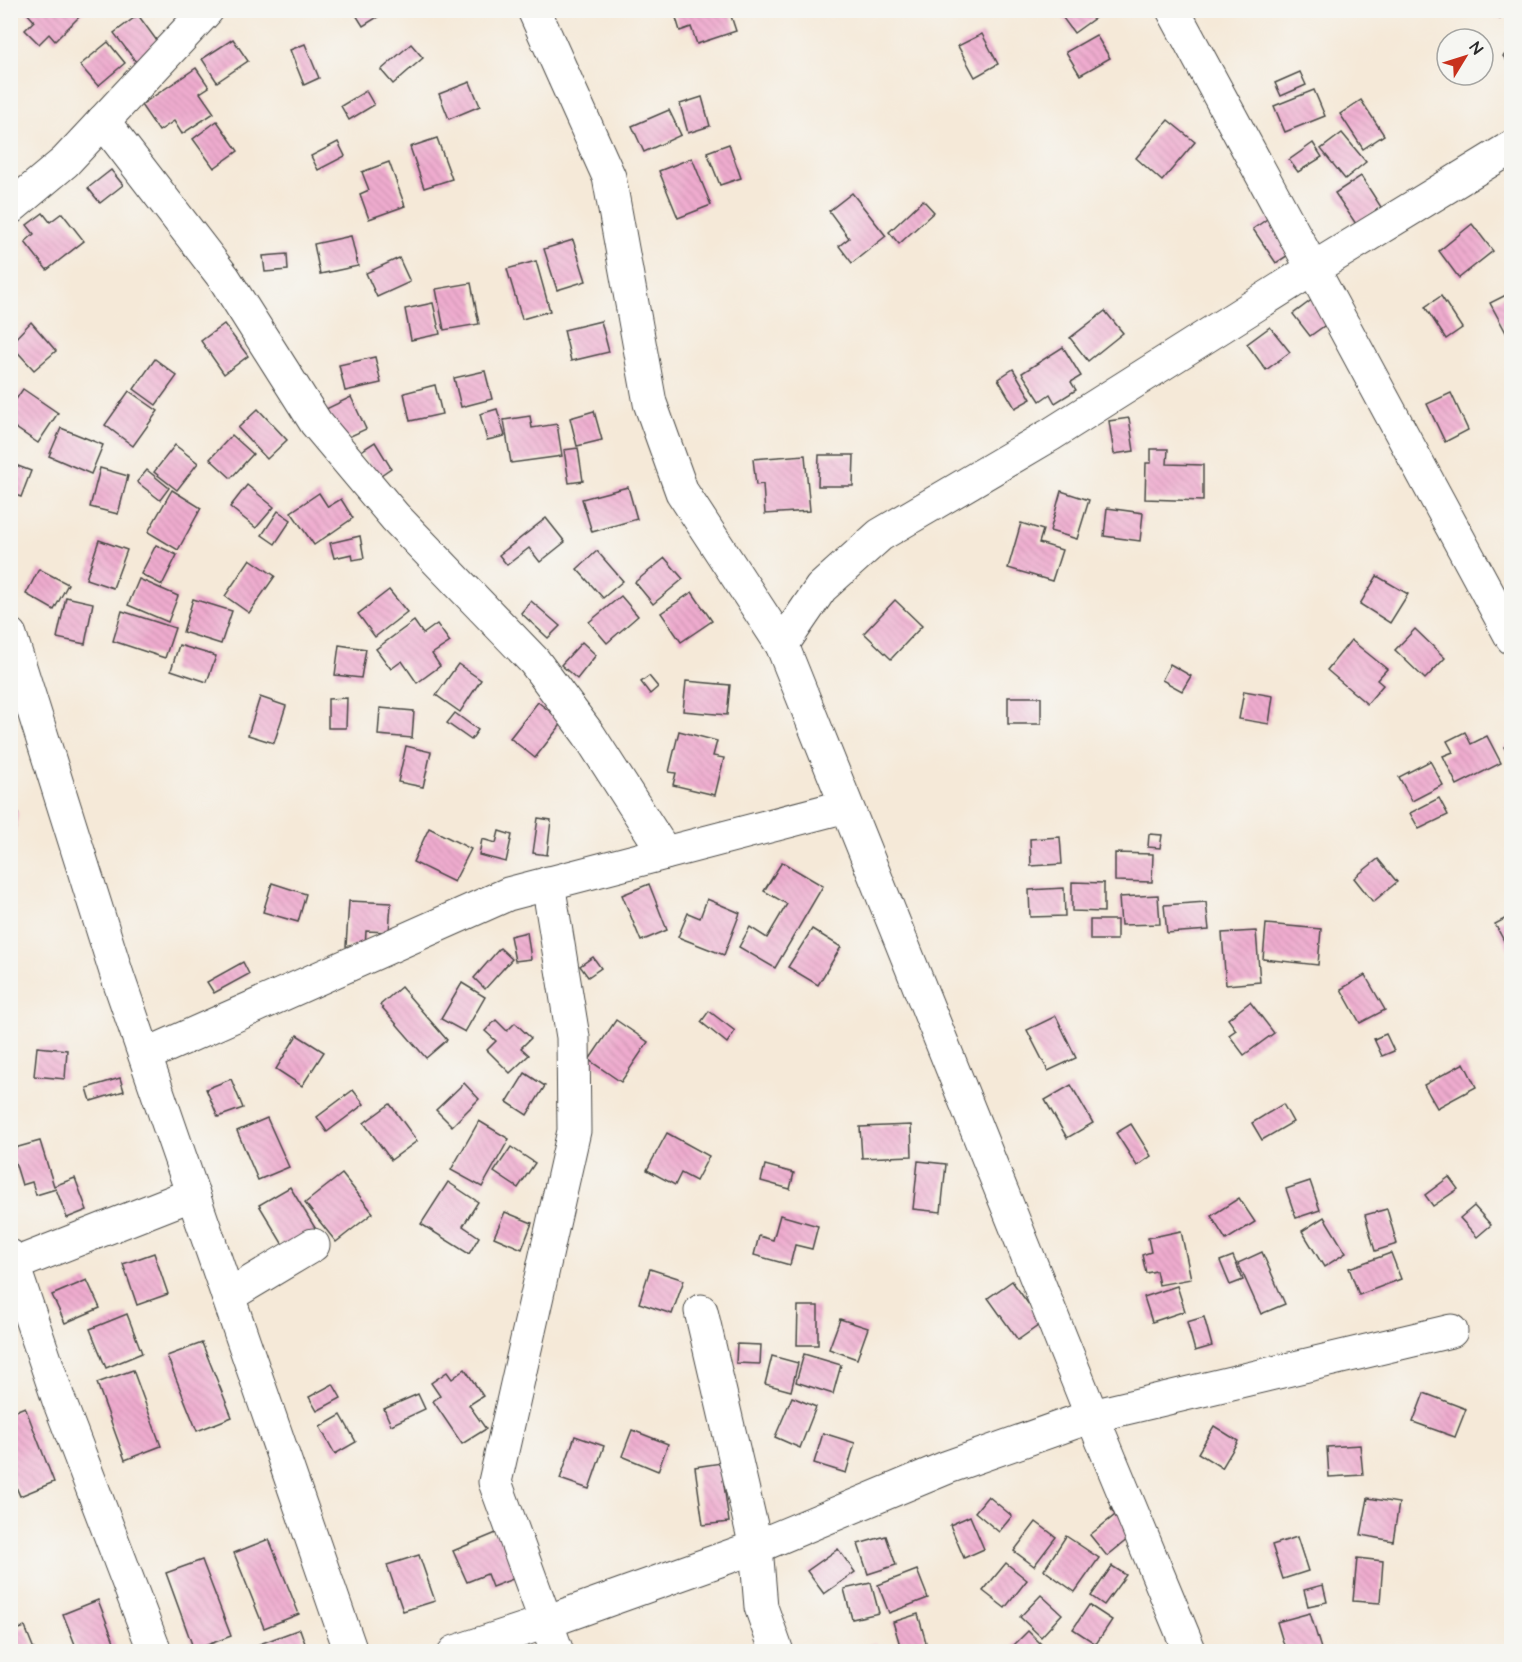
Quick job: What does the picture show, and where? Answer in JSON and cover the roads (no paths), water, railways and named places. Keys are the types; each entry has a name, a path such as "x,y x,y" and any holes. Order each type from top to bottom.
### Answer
{"street":[{"path":"10,208 64,162 207,10"},
{"path":"534,10 609,177 650,403 682,492 782,645 1092,1416 1190,1652"},
{"path":"1173,10 1512,638"},
{"path":"103,121 224,278 316,423 395,517 534,661 589,735 665,853"},
{"path":"782,645 821,588 880,535 1050,435 1314,268 1512,147"},
{"path":"10,635 117,975 351,1652"},
{"path":"146,1055 508,894 846,806"},
{"path":"548,883 573,1037 574,1131 495,1482 551,1637"},
{"path":"155,1652 58,1398 12,1262 193,1194"},
{"path":"228,1296 314,1245"},
{"path":"701,1311 756,1546 761,1607 777,1652"},
{"path":"455,1652 551,1637 756,1546 948,1467 1092,1416 1451,1331"}]}
